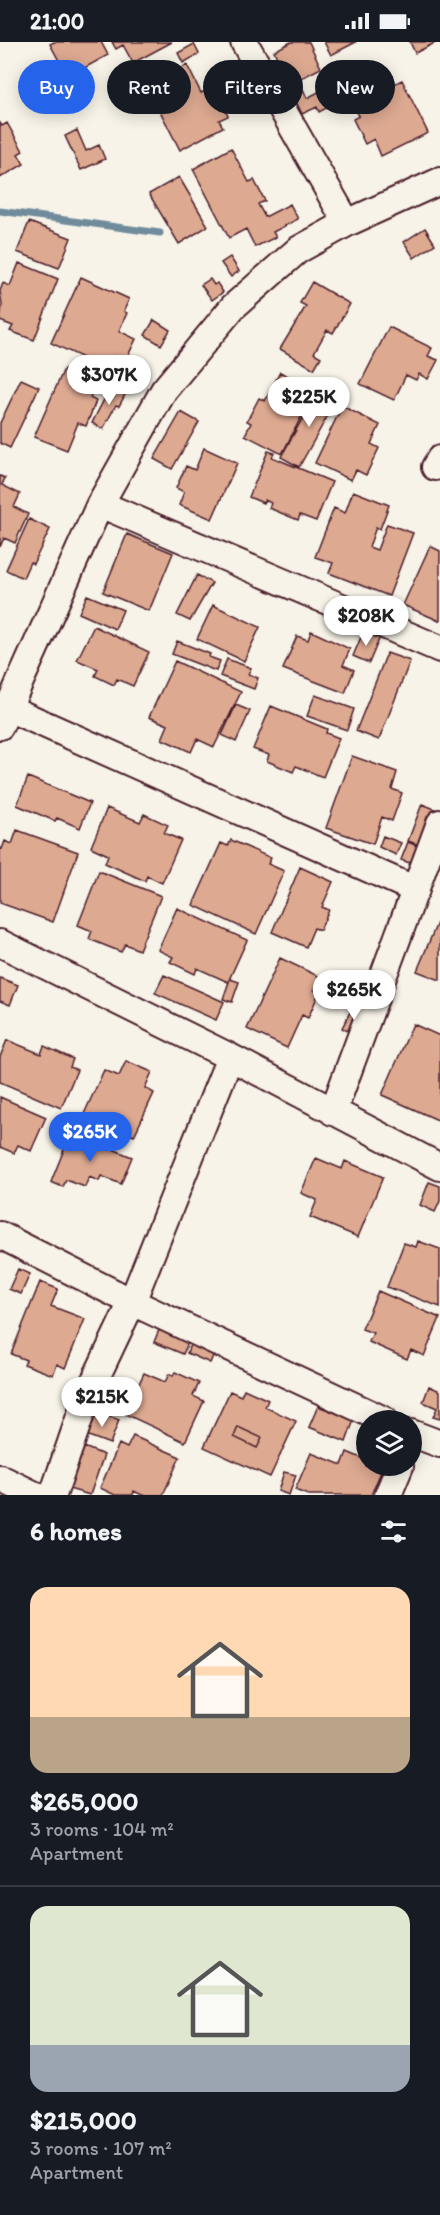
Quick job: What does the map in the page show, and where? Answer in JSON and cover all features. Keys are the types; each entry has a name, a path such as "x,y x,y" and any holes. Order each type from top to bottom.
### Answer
{"street":[{"path":"244,42 347,223"},
{"path":"416,890 4,717 100,504 164,390 233,307 298,250 347,223 440,181"},
{"path":"100,504 440,649"},
{"path":"333,1112 440,823"},
{"path":"0,943 230,1057 440,1167"},
{"path":"53,1495 86,1399 132,1302 230,1057"},
{"path":"0,1235 132,1302 363,1410"},
{"path":"422,1438 440,1444"},
{"path":"388,1495 396,1476"},
{"path":"0,1478 35,1495"}],"building":[{"path":"54,42 101,42 108,55 95,62 95,60 59,60 50,44"},
{"path":"112,42 172,42 139,60 131,60 123,45 116,49"},
{"path":"291,42 309,42 317,60 315,60 315,71 303,77 303,60 278,60 274,51"},
{"path":"324,42 356,42 331,55"},
{"path":"410,42 437,42 415,53"},
{"path":"194,44 199,54 188,60 182,60 178,53"},
{"path":"191,73 201,93 203,92 203,114 227,114 228,116 219,120 223,127 180,150 161,114 191,114"},
{"path":"402,80 428,133 381,156 374,139 365,144 353,119 359,116 358,114 395,114 395,83"},
{"path":"303,89 307,98 315,94 315,108 303,114"},
{"path":"0,123 2,126 7,123 23,151 18,154 24,164 0,178"},
{"path":"77,130 86,151 99,145 105,159 81,170 65,136"},
{"path":"231,148 249,182 254,180 265,201 258,204 265,217 290,204 298,219 273,232 276,237 255,247 246,229 229,238 193,169"},
{"path":"179,177 208,226 179,244 149,194"},
{"path":"29,222 71,238 59,268 17,252"},
{"path":"425,228 435,244 414,258 404,242"},
{"path":"230,257 239,271 231,277 221,263"},
{"path":"19,263 58,279 34,340 10,331 13,326 0,321 2,305 0,291 3,283 10,286"},
{"path":"81,277 129,299 124,311 127,313 119,331 136,339 125,362 113,356 107,369 51,343"},
{"path":"210,279 214,285 217,283 223,292 212,300 201,285"},
{"path":"312,282 350,304 333,333 327,330 314,353 321,357 314,369 280,349 306,306 300,303"},
{"path":"154,320 170,330 161,345 145,335"},
{"path":"389,327 432,348 428,356 438,360 428,379 419,374 416,380 406,375 394,400 360,384"},
{"path":"64,369 96,383 90,398 96,401 86,426 78,423 67,450 34,437"},
{"path":"122,371 138,381 131,391 115,381"},
{"path":"280,372 315,390 282,454 245,435 251,423 247,421 259,398 265,401"},
{"path":"21,379 39,387 10,448 0,443 0,423"},
{"path":"112,384 127,391 119,406 116,405 103,429 92,423"},
{"path":"319,389 337,399 299,467 281,457"},
{"path":"342,406 380,425 371,444 379,448 366,475 356,470 351,480 315,463"},
{"path":"181,412 199,422 172,469 154,459"},
{"path":"204,448 237,463 212,519 179,505 184,492 176,488 186,466 195,470"},
{"path":"268,451 274,453 272,457 332,482 316,521 300,515 298,520 269,508 271,503 265,500 263,503 249,497"},
{"path":"0,476 5,478 2,485 20,494 14,507 28,514 15,543 4,538 0,547"},
{"path":"353,491 389,505 380,529 376,527 369,547 377,550 387,524 413,533 389,596 329,573 333,563 315,557 334,508 345,513"},
{"path":"29,519 50,529 33,564 30,562 23,578 6,570"},
{"path":"127,534 173,553 149,611 103,592"},
{"path":"430,546 440,551 440,621 403,605"},
{"path":"197,575 212,583 190,621 177,615"},
{"path":"87,595 123,610 115,629 79,613"},
{"path":"213,605 260,627 244,661 197,639"},
{"path":"94,626 149,652 133,686 117,679 114,685 95,676 98,669 77,660"},
{"path":"364,630 380,637 369,663 353,656"},
{"path":"311,631 350,649 343,665 354,670 345,693 283,669 297,636 308,640"},
{"path":"177,641 210,654 209,657 220,661 216,671 172,654"},
{"path":"387,653 410,661 379,740 356,731"},
{"path":"227,659 251,668 248,674 258,678 254,689 220,676"},
{"path":"175,661 241,692 214,747 197,739 191,752 162,739 168,725 149,717"},
{"path":"315,695 354,709 347,730 307,716"},
{"path":"236,705 250,711 236,742 222,735"},
{"path":"271,706 327,729 326,733 339,738 323,777 296,766 293,772 267,761 269,755 253,749"},
{"path":"352,756 397,772 392,789 402,793 392,821 382,817 373,844 326,828"},
{"path":"28,777 90,803 80,828 57,818 55,821 17,805"},
{"path":"422,804 440,811 428,848 408,841"},
{"path":"107,808 140,822 144,814 168,825 164,833 181,840 162,883 147,876 145,881 105,863 108,855 91,847"},
{"path":"17,830 78,852 53,922 0,903 0,848 2,849 5,841 12,844"},
{"path":"383,836 401,843 396,855 379,847"},
{"path":"231,840 271,858 268,864 284,871 256,934 193,905 221,843 228,846"},
{"path":"408,842 420,847 413,864 401,860"},
{"path":"300,867 333,882 322,907 329,910 320,930 314,928 306,947 272,932"},
{"path":"99,871 161,896 139,950 125,944 121,952 89,939 92,931 78,925"},
{"path":"177,908 247,940 228,982 197,968 195,974 170,962 173,957 158,950"},
{"path":"437,923 440,924 440,980 417,971"},
{"path":"280,958 320,977 314,990 319,993 308,1018 302,1015 287,1048 247,1029"},
{"path":"164,975 224,1002 216,1020 155,993"},
{"path":"0,978 18,985 10,1005 0,1001"},
{"path":"230,979 239,982 232,1002 223,999"},
{"path":"353,1006 366,1014 355,1035 342,1028"},
{"path":"413,1024 440,1036 440,1121 382,1095"},
{"path":"7,1040 41,1054 44,1046 73,1059 70,1067 77,1070 61,1108 0,1082 0,1057"},
{"path":"126,1061 152,1072 145,1088 154,1093 134,1136 84,1114 104,1070 119,1076"},
{"path":"0,1097 46,1117 31,1151 18,1145 14,1153 0,1147"},
{"path":"71,1132 132,1157 121,1184 101,1176 99,1181 89,1177 85,1187 66,1180 63,1187 51,1182"},
{"path":"316,1158 342,1169 345,1161 383,1177 358,1237 310,1217 317,1200 301,1193"},
{"path":"429,1182 440,1186 440,1201 435,1212 420,1205"},
{"path":"418,1241 440,1249 440,1307 387,1287 404,1243 416,1247"},
{"path":"18,1269 30,1274 21,1294 9,1289"},
{"path":"40,1282 58,1289 51,1306 85,1319 65,1368 57,1364 53,1375 24,1364 26,1360 11,1354"},
{"path":"378,1291 440,1318 424,1356 411,1350 407,1359 369,1342 373,1333 362,1329"},
{"path":"161,1325 190,1338 183,1354 154,1342"},
{"path":"192,1339 216,1349 210,1363 187,1353"},
{"path":"175,1372 199,1383 193,1396 204,1401 185,1442 125,1414 144,1373 165,1382 169,1374 173,1376"},
{"path":"109,1382 122,1388 118,1397 106,1391"},
{"path":"429,1386 440,1391 440,1419 433,1417 437,1408 423,1402"},
{"path":"244,1389 268,1400 265,1407 296,1421 270,1477 204,1447 230,1391 241,1396","holes":["238,1427 262,1438 257,1448 234,1437"]},
{"path":"318,1406 354,1420 346,1442 309,1427"},
{"path":"95,1411 119,1420 110,1444 86,1435"},
{"path":"238,1427 262,1438 257,1448 234,1437"},
{"path":"133,1436 180,1457 163,1495 142,1495 134,1491 133,1495 115,1495 100,1488 119,1444 127,1448"},
{"path":"84,1447 104,1455 90,1495 69,1489"},
{"path":"347,1452 356,1456 356,1476 379,1476 371,1495 308,1495 295,1490 311,1453 342,1465"},
{"path":"284,1472 296,1475 289,1495 278,1491"}],"waterway":[{"path":"0,211 160,233"}]}
